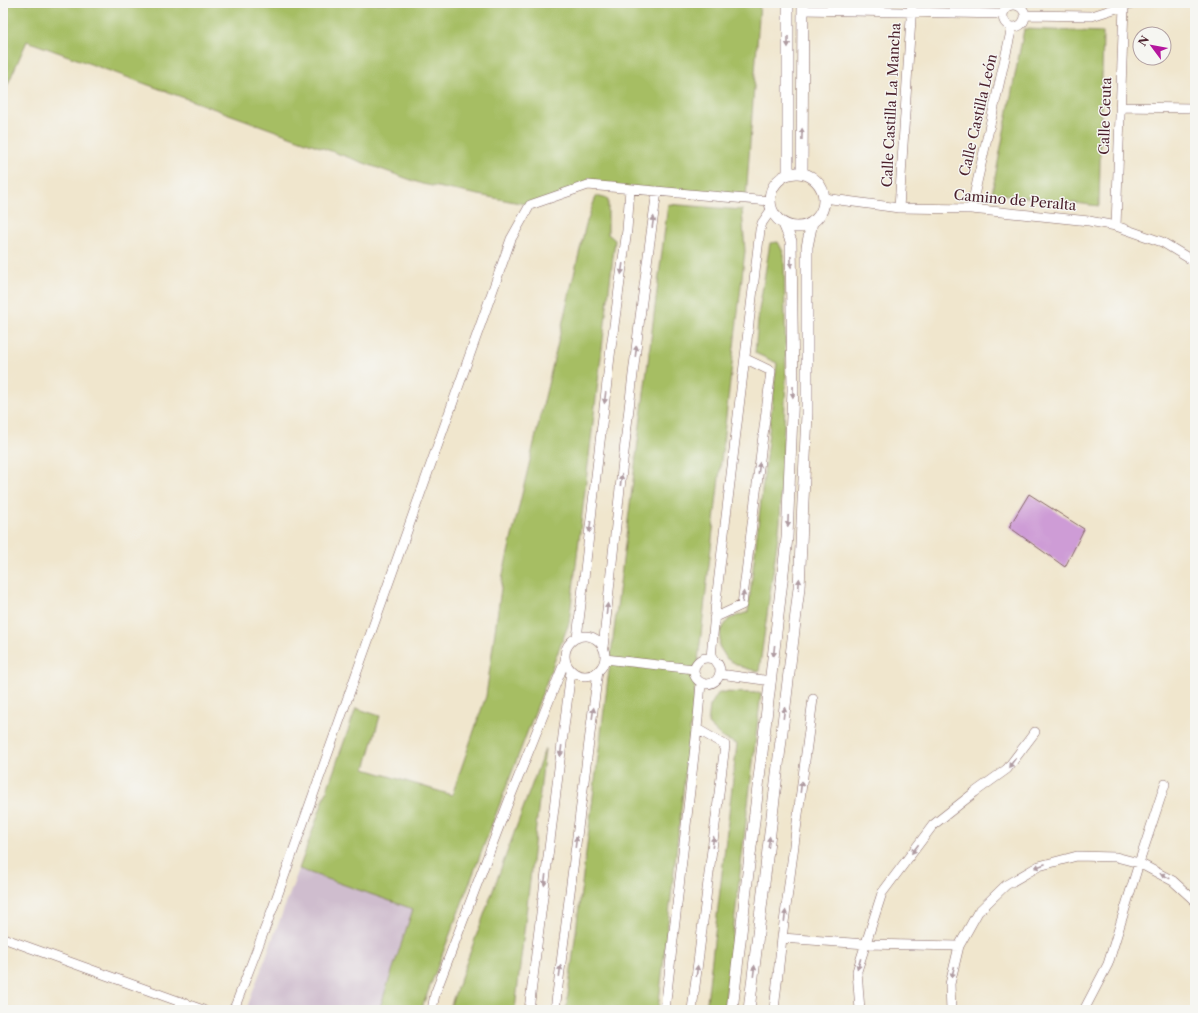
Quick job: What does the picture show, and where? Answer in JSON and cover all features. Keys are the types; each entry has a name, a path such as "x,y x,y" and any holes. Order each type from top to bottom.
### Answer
{"street":[{"path":"788,3 788,174"},
{"path":"1017,4 1025,15 1022,23 1016,27 1012,27 1006,24 1003,14 1009,6 1017,4"},
{"path":"1025,15 1092,16 1128,5"},
{"name":"Calle Ceuta","path":"1116,226 1120,107 1128,5"},
{"path":"802,173 803,6 911,7 1003,14"},
{"name":"Calle Castilla La Mancha","path":"899,208 911,7"},
{"name":"Calle Castilla León","path":"971,209 1012,27"},
{"path":"1120,107 1195,108"},
{"path":"711,658 714,618 762,223 771,206 771,192 774,185 780,178 788,174 802,173 810,176 822,189 824,198 823,207 819,216 812,222 798,227 784,224 779,220 771,206"},
{"path":"233,1010 274,905 511,239 530,205 588,185 657,191 771,206"},
{"path":"577,638 611,348 627,230 630,189"},
{"path":"555,1010 598,671 605,659 603,648 624,453 657,191"},
{"name":"Camino de Peralta","path":"824,198 899,208 971,209 1089,220 1116,226 1162,242 1195,262"},
{"path":"749,1010 799,588 807,414 807,247 812,222"},
{"path":"732,1010 787,538 793,390 791,241 784,224"},
{"path":"714,618 742,605 771,371 746,359"},
{"path":"432,1010 435,994 510,798 565,661 567,647 571,641 577,638 591,637 597,640 603,648"},
{"path":"711,658 718,664 720,674 715,682 709,684 701,683 696,678 694,669 699,660 711,658"},
{"path":"605,659 694,669"},
{"path":"565,661 571,671 581,676 588,676 598,671"},
{"path":"529,1010 571,671"},
{"path":"720,674 771,680"},
{"path":"665,1010 701,683"},
{"path":"774,1010 812,699"},
{"path":"692,1010 725,745 697,729"},
{"path":"860,1010 857,971 882,893 933,825 975,792 1008,769 1035,732"},
{"path":"1084,1010 1108,964 1165,784"},
{"path":"951,1010 950,984 959,946 978,912 1006,885 1039,866 1077,856 1116,857 1139,863 1173,881 1195,901"},
{"path":"3,938 203,1010"},
{"path":"782,938 866,944 959,946"}],"shaded area":[{"path":"299,869 413,909 379,1010 246,1010"}],"green space":[{"path":"3,3 760,3 746,199 588,185 530,205 422,184 27,41 3,95"},
{"path":"1024,29 1103,32 1099,206 992,193"},
{"path":"596,196 608,199 608,234 615,240 569,623 421,1010 379,1010 413,909 299,869 356,708 380,716 365,769 452,795 486,696 503,574 586,224"},
{"path":"668,204 742,210 745,251 658,1010 566,1010"},
{"path":"778,242 784,254 786,379 780,522 759,672 742,667 727,659 719,646 721,630 729,619 748,612 777,363 755,353 759,310 770,243"},
{"path":"719,692 761,693 724,1010 706,1010 737,744 723,738 708,724 710,706"},
{"path":"545,749 515,1010 461,1010 450,1007"}],"building":[{"path":"1029,494 1084,529 1065,567 1009,527"}]}
